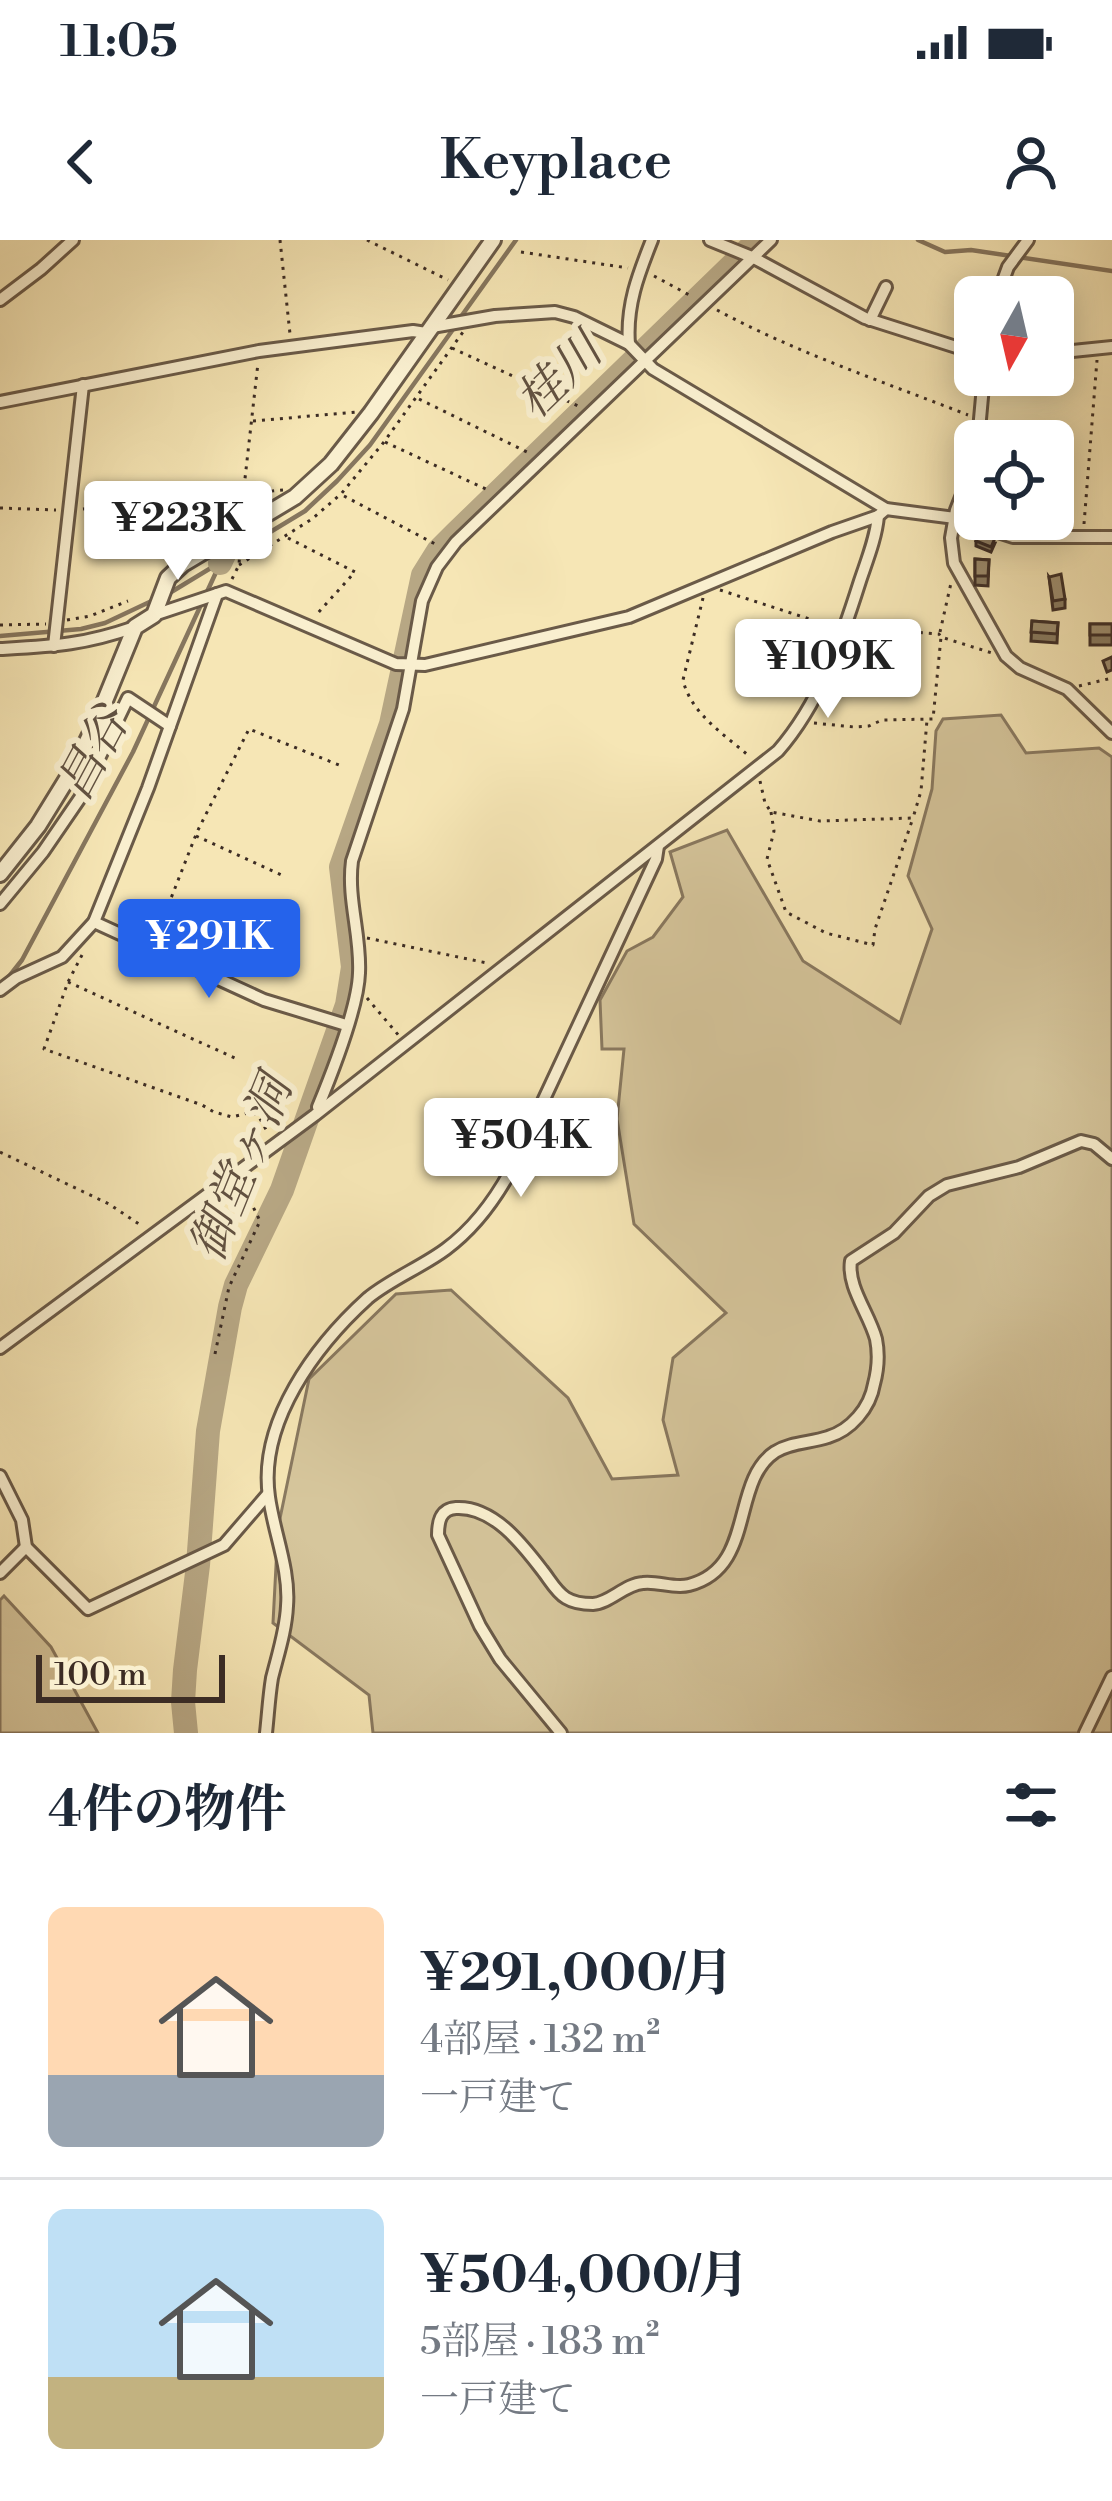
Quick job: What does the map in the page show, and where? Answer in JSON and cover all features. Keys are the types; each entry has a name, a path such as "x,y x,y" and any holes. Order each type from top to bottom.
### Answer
{"street":[{"path":"0,300 73,240"},
{"path":"154,615 168,578 194,556 241,535 331,464 494,240"},
{"path":"633,347 627,319 652,240"},
{"path":"710,240 870,320 954,346"},
{"path":"317,1111 358,989 358,937 349,883 352,861 398,727 422,602 437,567 456,542 646,361 700,300 771,240"},
{"path":"1004,276 1025,245"},
{"path":"870,320 886,287"},
{"path":"0,402 259,351 429,330 471,320 555,313 574,317 633,347 653,369 882,513"},
{"path":"1074,351 1112,347"},
{"path":"54,646 83,385"},
{"path":"982,418 983,396"},
{"path":"0,1348 274,1145 778,751 818,693 882,513"},
{"path":"0,649 95,641 222,593 366,653 411,666 629,616 882,513 954,518"},
{"path":"954,528 954,563 1006,656 1020,668 1067,688 1112,734"},
{"path":"1074,537 1112,537"},
{"path":"0,990 62,957 94,922 222,593"},
{"path":"0,874 38,826 75,766 135,626"},
{"path":"0,904 80,798 128,698 170,726"},
{"path":"266,1733 288,1604 268,1494 278,1427 314,1354 370,1296 447,1249 496,1197 659,844"},
{"path":"94,922 263,1000 346,1025"},
{"path":"561,1733 500,1659 480,1626 437,1535 444,1512 454,1508 476,1511 501,1526 572,1602 598,1604 640,1582 686,1586 704,1578 731,1551 760,1468 772,1454 847,1428 874,1390 875,1336 850,1273 851,1261 894,1233 928,1196 947,1186 1019,1167 1081,1141 1105,1150 1112,1159"},
{"path":"0,1476 22,1520 26,1547 88,1609 224,1545 268,1494"},
{"path":"0,1573 26,1547"},
{"path":"1085,1733 1112,1677"}],"path":[{"path":"280,240 292,348"},
{"path":"368,240 460,286"},
{"path":"521,252 640,270 753,329 982,418"},
{"path":"238,566 286,537 341,494 471,320"},
{"path":"452,348 580,407"},
{"path":"1084,537 1098,349"},
{"path":"222,593 238,566 259,351"},
{"path":"416,398 530,454"},
{"path":"251,421 371,413"},
{"path":"384,442 492,492"},
{"path":"0,508 69,510 286,490 293,497"},
{"path":"341,494 438,546"},
{"path":"286,537 355,572 308,627"},
{"path":"803,719 854,727 882,720 933,718 940,636 954,563"},
{"path":"927,720 921,791 873,945 826,933 786,912 767,859 774,831 758,766 693,705 682,680 707,584 844,629 940,636 1006,656"},
{"path":"897,676 900,632"},
{"path":"1067,688 1112,678"},
{"path":"151,949 196,836 248,729 339,766"},
{"path":"771,812 820,821 913,818"},
{"path":"196,836 286,878"},
{"path":"94,922 44,1049 224,1115 252,1112 274,1145"},
{"path":"358,937 500,968"},
{"path":"68,982 239,1060"},
{"path":"358,989 405,1043"},
{"path":"0,1152 109,1204 154,1234"},
{"path":"215,1354 230,1287 260,1221 236,1172"}],"shaded area":[{"path":"1001,715 1026,753 1099,748 1112,757 1112,1733 373,1733 369,1695 273,1623 278,1528 309,1379 396,1294 451,1290 568,1398 612,1479 678,1475 663,1420 673,1358 726,1313 634,1224 617,1119 624,1049 602,1049 600,1000 627,951 653,937 683,897 670,852 727,830 803,961 900,1023 932,929 908,876 932,789 936,731 943,719"},
{"path":"4,1596 51,1647 98,1733 0,1733 0,1600"}],"building":[{"path":"975,559 989,560 988,576 975,576"},
{"path":"1061,574 1065,599 1053,601 1049,577"},
{"path":"1032,621 1058,623 1057,634 1031,632"},
{"path":"1090,624 1112,624 1112,635 1090,635"}],"waterway":[{"path":"460,318 516,240"},
{"name":"御堂ヶ洞","path":"186,1733 185,1670 208,1431 230,1307 282,1190 347,1005 353,967 341,867 391,724 423,575 438,551 758,240"},
{"path":"918,240 945,252 971,250 1112,271"},
{"path":"168,594 305,511 370,445 454,328"},
{"name":"昌谷","path":"7,979 22,960 133,752 230,542"},
{"name":"昌谷","path":"220,563 230,542"},
{"path":"0,636 81,629 158,598"}],"water label":[{"name":"桂川","path":"558,375"}]}
